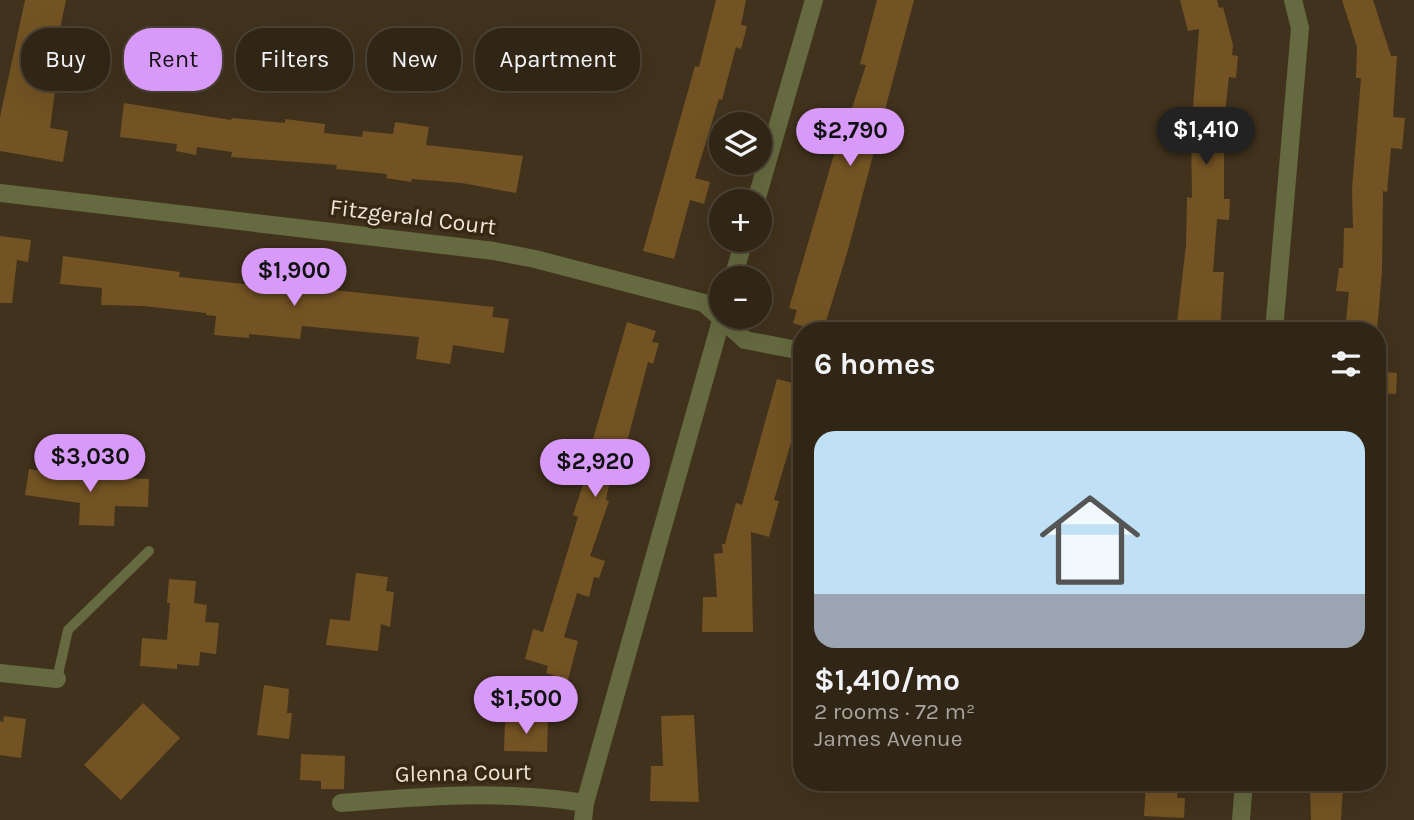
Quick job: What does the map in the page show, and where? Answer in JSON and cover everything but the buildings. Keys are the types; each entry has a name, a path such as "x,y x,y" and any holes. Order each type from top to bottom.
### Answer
{"street":[{"path":"759,189 814,0"},
{"path":"1275,322 1300,28 1293,0"},
{"name":"Fitzgerald Court","path":"0,193 494,251 704,303 709,307"},
{"path":"584,812 719,329"},
{"name":"Fitzgerald Court","path":"734,329 745,340 793,349"},
{"path":"0,673 57,679"},
{"path":"1241,820 1243,791"},
{"name":"Glenna Court","path":"341,803 444,794 536,795 584,812"}],"lane":[{"path":"57,679 68,630 149,551"}]}
